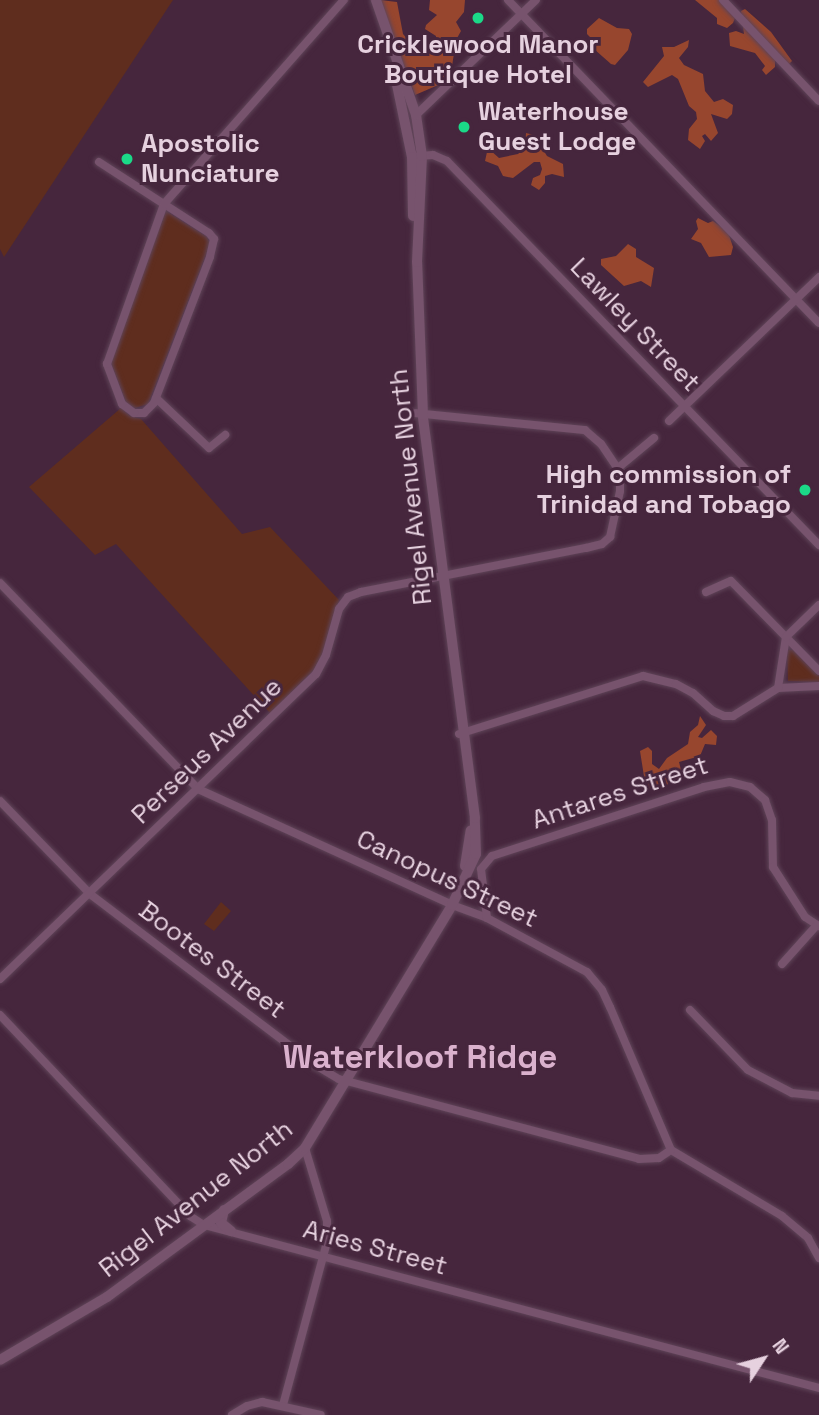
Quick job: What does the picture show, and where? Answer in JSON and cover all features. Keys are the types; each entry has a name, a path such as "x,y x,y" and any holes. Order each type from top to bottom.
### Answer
{"main road":[{"name":"Rigel Avenue North","path":"371,0 417,157"},
{"name":"Rigel Avenue North","path":"0,1360 82,1314 305,1148 449,903 465,866 471,837 461,734 419,414 416,115 376,0"},
{"path":"404,108 416,115 408,132"},
{"path":"224,1210 221,1223 231,1231"}],"street":[{"path":"508,0 819,323"},
{"path":"416,115 536,0"},
{"path":"723,0 819,101"},
{"path":"99,162 164,204 209,233 214,242 156,398 144,413 130,410 117,396 107,364 111,345 164,204 340,1"},
{"name":"Lawley Street","path":"417,157 437,156 447,161 819,545"},
{"path":"669,421 819,277"},
{"path":"156,398 209,448 225,435"},
{"path":"419,414 584,430 601,444 618,468 620,491 612,534 606,542 440,576"},
{"path":"618,468 654,438"},
{"name":"Perseus Avenue","path":"0,979 316,674 326,655 339,609 348,597 440,576"},
{"path":"706,592 731,581 819,671"},
{"name":"Canopus Street","path":"0,583 198,789 487,918 577,965 595,981 610,1007 671,1150"},
{"path":"778,688 786,637 819,605"},
{"path":"461,734 638,677 685,688 713,711 724,716 739,713 778,688 819,686"},
{"name":"Antares Street","path":"487,918 481,869 492,856 704,786 730,782 750,787 767,803 772,820 773,867 805,916 818,926"},
{"name":"Bootes Street","path":"0,800 90,894 317,1066 346,1082 646,1161 659,1158 671,1150"},
{"path":"782,964 818,926"},
{"path":"690,1010 748,1070 792,1093 819,1096"},
{"name":"Aries Street","path":"0,1015 190,1216 204,1224 819,1388"},
{"path":"283,1405 323,1256 327,1221 305,1148"},
{"path":"671,1150 782,1216 808,1238 819,1258"},
{"path":"232,1415 247,1406 262,1402 321,1415"}],"shaded area":[{"path":"0,0 173,0 4,257 0,249"},
{"path":"380,0 397,2 403,34 410,42 413,52 418,54 435,48 436,36 425,29 437,15 429,10 430,0 465,0 464,12 456,22 461,31 456,40 451,73 443,83 415,95"},
{"path":"695,0 725,0 735,18 733,23 727,28 717,24 717,18"},
{"path":"745,9 771,32 792,61 789,64 775,60 775,67 766,75 762,70 765,66 755,53 730,46 729,33 736,31 744,34 741,11"},
{"path":"599,18 617,28 629,29 632,34 628,50 615,65 594,49 593,40 587,34 587,29"},
{"path":"689,40 688,47 679,58 684,65 703,74 705,91 714,102 723,99 733,105 732,114 727,119 711,114 718,133 711,141 705,134 702,136 705,141 700,149 688,140 689,129 697,119 696,112 689,106 678,79 672,75 648,87 643,82 664,56 662,47 674,47"},
{"path":"526,133 534,135 547,156 563,164 564,177 552,174 545,176 545,183 539,190 531,185 533,178 540,175 540,162 534,162 513,178 503,176 498,166 485,161 490,150 499,158 518,154 525,147"},
{"path":"166,211 207,237 210,244 148,404 135,408 126,402 111,363 115,344"},
{"path":"698,218 708,223 713,221 728,232 733,247 731,255 709,257 701,243 691,239 698,229"},
{"path":"628,244 636,249 636,257 654,268 651,287 641,281 624,286 601,265 601,259 616,256"},
{"path":"121,408 130,416 141,419 242,534 270,527 339,600 319,665 270,713 116,544 95,555 29,487"},
{"path":"787,650 794,650 819,676 819,682 788,681"},
{"path":"700,716 706,725 698,737 702,738 711,730 717,736 716,745 705,744 700,756 679,762 681,770 674,773 667,785 646,789 640,751 648,747 652,751 652,764 659,769 667,758 688,744 690,732 698,725"},
{"path":"221,902 231,911 214,931 204,924"}],"place":[{"name":"Cricklewood Manor Boutique Hotel","path":"478,18"},
{"name":"Waterhouse Guest Lodge","path":"464,127"},
{"name":"Apostolic Nunciature","path":"127,159"},
{"name":"High commission of Trinidad and Tobago","path":"805,490"}],"district":[{"name":"Waterkloof Ridge","path":"420,1058"}]}
